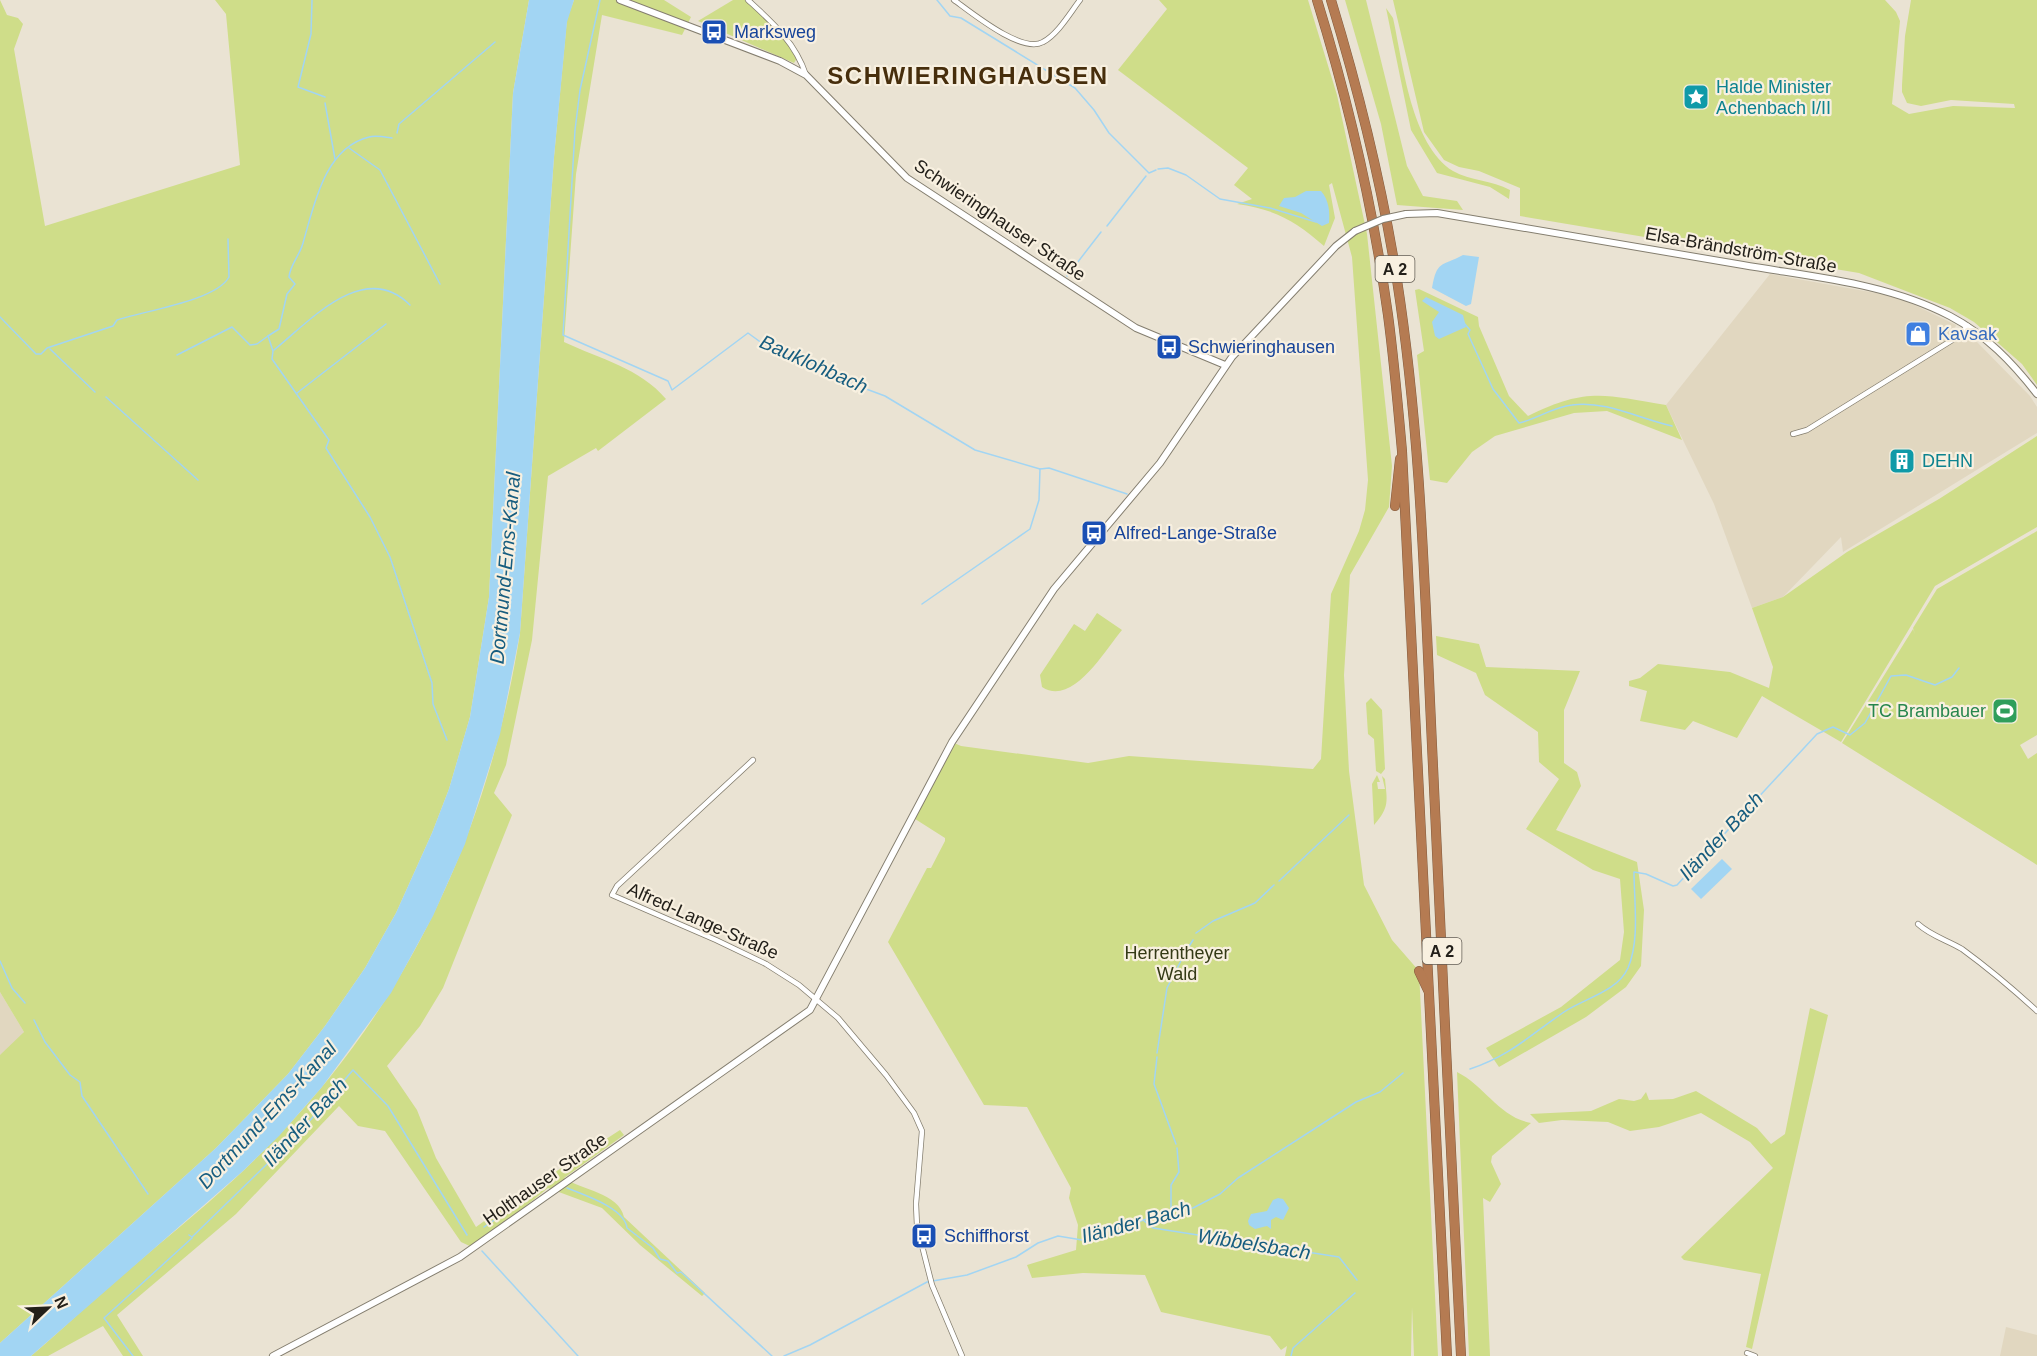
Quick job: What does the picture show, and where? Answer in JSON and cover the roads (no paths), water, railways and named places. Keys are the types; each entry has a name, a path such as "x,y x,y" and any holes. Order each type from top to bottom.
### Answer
{"highway":[{"name":"A 2","path":"1317,0 1349,113 1375,234 1388,317 1402,451 1447,1356"},
{"name":"A 2","path":"1331,0 1352,71 1378,180 1398,283 1411,401 1427,637 1461,1356"},
{"path":"1395,506 1396,472 1402,451"},
{"path":"1419,971 1430,994"}],"street":[{"path":"620,0 780,61 806,75"},
{"name":"Schwieringhauser Straße","path":"748,0 785,35 799,55 806,75 907,178 1136,328 1225,365"},
{"path":"954,0 993,27 1025,45 1047,40 1080,0"},
{"name":"Elsa-Brändström-Straße","path":"1225,365 1322,259 1355,231 1383,219 1406,214 1437,213 1866,287 1916,301 1968,326 2007,358 2037,394"},
{"path":"1793,434 1807,430 1862,397 1954,339 1968,326"},
{"path":"962,1356 932,1285 916,1215 922,1139 919,1122 863,1046 818,999 952,742 1054,589 1160,463 1225,365"},
{"name":"Alfred-Lange-Straße","path":"753,760 617,886 612,895 766,964 818,999"},
{"path":"1918,924 1926,932 1961,949 2015,990 2037,1011"},
{"name":"Holthauser Straße","path":"273,1356 469,1251 810,1010 818,999"},
{"path":"1747,1353 1755,1356"}],"water":[{"name":"Dortmund-Ems-Kanal","path":"529,0 574,0 567,22 554,157 520,633 500,734 465,844 433,916 391,993 322,1087 279,1136 243,1171 31,1356 0,1356 0,1343 216,1148 288,1074 365,968 396,913 432,833 449,789 470,717 489,597 513,93"},
{"path":"1306,191 1321,191 1324,195 1328,206 1329,223 1322,226 1301,213 1279,206 1284,198 1295,197"},
{"path":"1463,255 1479,257 1471,304 1466,306 1432,288 1438,268"},
{"path":"1426,297 1463,315 1466,327 1439,339 1435,336 1432,322 1439,312 1422,301"},
{"path":"1722,859 1732,869 1701,899 1691,889"},
{"path":"1283,1199 1289,1208 1283,1220 1276,1217 1271,1220 1271,1229 1267,1226 1255,1229 1249,1225 1251,1214 1267,1211 1273,1200"}],"waterway":[{"path":"312,0 311,34 298,87 325,97"},
{"name":"Bauklohbach","path":"600,0 580,90 575,130 563,335 668,381 672,390 748,333 770,349 812,363 834,377 885,396 975,450 1040,469 1049,468 1127,494"},
{"path":"937,0 950,16 961,18 1075,88 1094,110 1109,133 1149,173 1156,170"},
{"path":"397,133 399,124 495,42"},
{"path":"325,103 335,159"},
{"path":"392,138 372,136 354,143 341,153 331,166 323,180 302,247 290,273 289,277 295,284 287,294 279,329 268,336 273,351 272,359 329,440 326,448 370,517 390,557 432,683 433,704 447,740"},
{"path":"349,148 380,170 440,284"},
{"path":"1158,169 1168,168 1186,175 1220,199 1270,208 1316,222"},
{"path":"1107,226 1146,176"},
{"path":"1067,276 1101,232"},
{"path":"0,317 36,354 41,354 47,348 113,326 117,320 210,293 229,277 228,239"},
{"path":"274,350 321,311 338,299 356,291 374,289 392,293 410,305"},
{"path":"1464,323 1470,330 1468,334 1493,389 1519,423 1558,408 1584,404 1610,408 1672,426"},
{"path":"297,393 386,324"},
{"path":"177,355 232,327 250,345 257,344 268,336"},
{"path":"50,349 95,392"},
{"path":"106,397 198,480"},
{"path":"922,604 1030,529 1039,500 1040,469"},
{"name":"Iländer Bach","path":"1470,1069 1509,1051 1564,1012 1608,989 1623,976 1632,957 1634,945 1636,921 1634,872 1646,874 1673,886 1677,885 1817,734 1833,727 1850,735 1865,723 1891,676 1906,675 1935,685 1952,677 1959,668"},
{"path":"1279,881 1349,815"},
{"path":"1196,933 1213,921 1255,903 1274,885"},
{"path":"1188,948 1193,940"},
{"path":"1157,1053 1167,988 1186,951"},
{"path":"0,961 12,988 25,1003"},
{"path":"34,1020 45,1042 70,1075 80,1082 82,1096 148,1194"},
{"path":"1157,1057 1154,1084 1176,1144"},
{"name":"Iländer Bach","path":"189,1235 192,1237 301,1131 353,1070 388,1106 467,1235"},
{"name":"Iländer Bach","path":"784,1356 810,1345 927,1282 967,1275 1016,1257 1038,1243 1058,1236 1082,1240 1095,1232 1124,1227 1174,1209 1193,1208 1220,1194 1238,1178 1356,1102 1380,1092 1403,1073"},
{"path":"1171,1209 1171,1185 1179,1172 1177,1148"},
{"name":"Iländer Bach","path":"484,1227 550,1183"},
{"name":"Iländer Bach","path":"567,1188 612,1208 625,1221 627,1228 653,1248 660,1259 668,1261 677,1273 681,1272 772,1356"},
{"name":"Wibbelsbach","path":"1143,1220 1153,1228 1339,1257 1357,1280"},
{"path":"133,1356 104,1318 192,1238"},
{"path":"482,1251 578,1356"},
{"name":"Wibbelsbach","path":"1291,1356 1293,1348 1355,1293"}],"place":[{"name":"Marksweg","path":"714,32"},
{"name":"Halde Minister Achenbach I/II","path":"1696,97"},
{"name":"Kavsak","path":"1918,334"},
{"name":"Schwieringhausen","path":"1169,347"},
{"name":"DEHN","path":"1902,461"},
{"name":"Alfred-Lange-Straße","path":"1094,533"},
{"name":"TC Brambauer","path":"2005,711"},
{"name":"Schiffhorst","path":"924,1236"}],"district":[{"name":"SCHWIERINGHAUSEN","path":"968,76"}],"park label":[{"name":"Herrentheyer Wald","path":"1177,963"}]}
